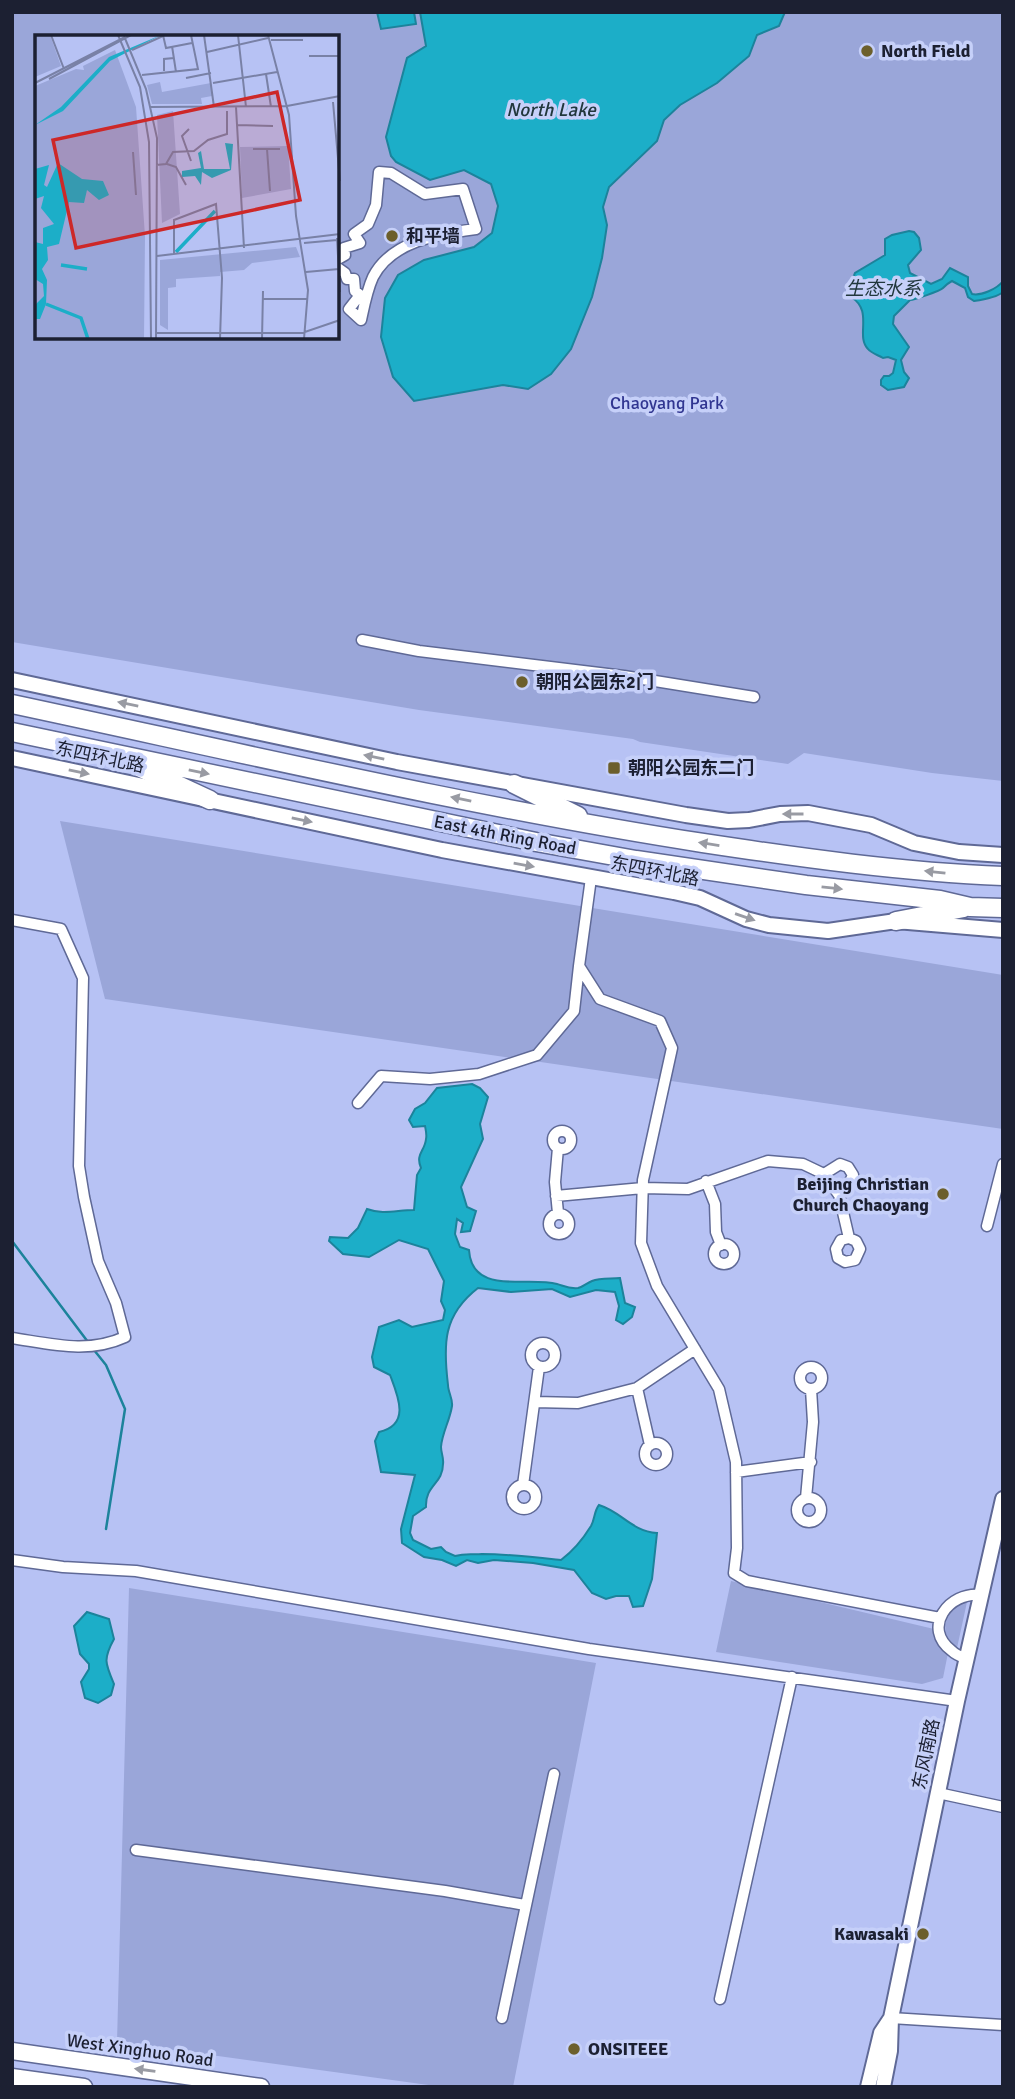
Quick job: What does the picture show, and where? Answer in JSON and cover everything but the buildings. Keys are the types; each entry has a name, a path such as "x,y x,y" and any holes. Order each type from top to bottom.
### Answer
{"highway":[{"name":"East 4th Ring Road","path":"12,705 600,827 813,859 1003,876"},
{"name":"East 4th Ring Road","path":"12,732 536,842 636,860 806,885 940,900 970,907 1003,908"},
{"path":"110,753 210,800"},
{"path":"514,784 600,827"},
{"path":"896,921 970,907"}],"main road":[{"name":"West Xinghuo Road","path":"12,2051 261,2087"},
{"path":"12,2077 84,2087"}],"street":[{"path":"340,258 345,255 344,248 360,243 354,234 368,223 376,205 379,172 391,173 425,194 463,189 476,229 422,239 403,247 374,274 361,320 349,309 359,295 355,291 354,279 347,279 340,269"},
{"path":"362,640 419,651 624,676 754,697"},
{"path":"12,680 397,762 514,784 728,821 808,813 872,825 914,843 959,852 1003,855"},
{"name":"东四环北路","path":"12,758 442,850 700,898 746,919 769,925 828,932 896,921 1003,930"},
{"path":"358,1103 380,1076 430,1079 479,1074 537,1055 574,1011 591,878"},
{"path":"12,920 61,929 83,978 79,1166 98,1261 116,1303 125,1337 113,1343 84,1348 12,1338"},
{"path":"579,966 600,999 660,1021 671,1048 643,1188 641,1244 657,1286 719,1389 736,1462 737,1548 734,1573 747,1580 940,1618"},
{"path":"558,1148 558,1213"},
{"path":"556,1196 643,1188 688,1189 768,1161 803,1164 824,1174 839,1195 849,1238"},
{"path":"824,1174 840,1164 848,1167 853,1175 848,1186 839,1195"},
{"path":"987,1226 1003,1164"},
{"path":"706,1181 715,1204 716,1232 721,1245"},
{"path":"535,1402 578,1403 637,1388 695,1349"},
{"path":"523,1485 539,1367"},
{"path":"637,1388 650,1445"},
{"path":"806,1498 813,1422 811,1389"},
{"path":"736,1472 811,1462"},
{"name":"东风南路","path":"883,2087 891,2041 891,2018 957,1701 1002,1504"},
{"path":"12,1560 62,1567 136,1571 589,1649 957,1701"},
{"path":"967,1659 951,1651 944,1643 940,1618 945,1608 960,1597 968,1594 981,1595"},
{"path":"720,2000 792,1678"},
{"path":"502,2018 554,1774"},
{"path":"938,1793 1003,1807"},
{"path":"136,1850 445,1891 525,1905"},
{"path":"891,2018 1003,2025"},
{"name":"东风南路","path":"868,2087 881,2033 891,2018"}],"green space":[{"name":"Chaoyang Park","path":"12,12 1003,12 1003,781 804,753 788,764 633,739 419,710 12,642"},
{"path":"60,821 1003,975 1003,1129 105,999"},
{"path":"731,1581 934,1629 948,1653 943,1678 922,1684 716,1652"},
{"path":"129,1588 596,1663 513,2087 443,2087 117,2042"},
{"path":"967,1602 957,1648 947,1636 946,1622 954,1609"}],"water":[{"path":"377,12 414,12 416,24 381,29"},
{"name":"North Lake","path":"420,12 785,12 779,26 757,35 749,56 717,83 680,105 664,120 657,141 609,187 603,207 607,225 602,258 592,297 571,349 551,374 528,389 503,385 414,401 393,377 381,337 385,298 398,275 424,260 474,247 492,233 498,206 491,184 464,170 430,180 396,162 391,156 386,137 407,58 426,46"},
{"name":"生态水系","path":"909,231 919,238 921,250 908,265 910,273 931,284 942,279 950,268 968,277 972,294 989,291 1003,281 1003,292 974,301 968,297 965,288 952,281 937,291 910,300 894,316 893,324 909,347 901,360 904,372 909,378 904,387 888,390 881,385 881,380 893,373 896,360 875,354 864,344 862,309 851,297 857,294 855,283 851,283 855,273 885,255 885,239"},
{"path":"472,1084 488,1097 480,1124 483,1139 461,1187 467,1207 476,1211 470,1231 461,1232 463,1223 457,1219 455,1234 460,1247 469,1250 472,1264 480,1274 490,1279 545,1282 572,1288 595,1280 620,1278 625,1303 635,1307 632,1317 623,1324 616,1320 619,1306 615,1292 596,1290 570,1297 552,1289 511,1292 478,1288 466,1298 452,1320 446,1343 446,1370 452,1403 442,1442 442,1471 428,1494 426,1507 413,1516 410,1533 413,1540 431,1549 441,1547 455,1556 492,1554 561,1560 588,1531 599,1505 640,1529 657,1533 652,1579 643,1606 633,1607 629,1596 606,1599 592,1593 574,1570 494,1560 478,1563 467,1560 456,1566 424,1557 402,1543 401,1529 415,1475 381,1472 375,1441 379,1432 395,1423 400,1409 390,1375 374,1367 372,1357 379,1327 399,1320 412,1327 443,1320 445,1310 441,1301 444,1281 428,1249 399,1240 369,1257 343,1254 329,1241 330,1237 348,1238 358,1228 367,1209 384,1212 414,1210 417,1175 421,1168 419,1159 426,1134 425,1126 413,1127 409,1120 415,1109 425,1103 437,1088"},
{"path":"87,1612 109,1619 114,1639 106,1661 114,1684 111,1695 98,1703 85,1698 81,1682 89,1664 80,1654 74,1626"}],"waterway":[{"path":"12,1241 88,1342"},
{"path":"94,1350 106,1365 125,1409 106,1529"}],"place":[{"name":"North Field","path":"867,51"},
{"name":"和平墙","path":"392,236"},
{"name":"朝阳公园东2门","path":"522,682"},
{"name":"朝阳公园东二门","path":"614,768"},
{"name":"Beijing Christian Church Chaoyang","path":"943,1194"},
{"name":"Kawasaki","path":"923,1934"},
{"name":"ONSITEEE","path":"574,2049"}]}
